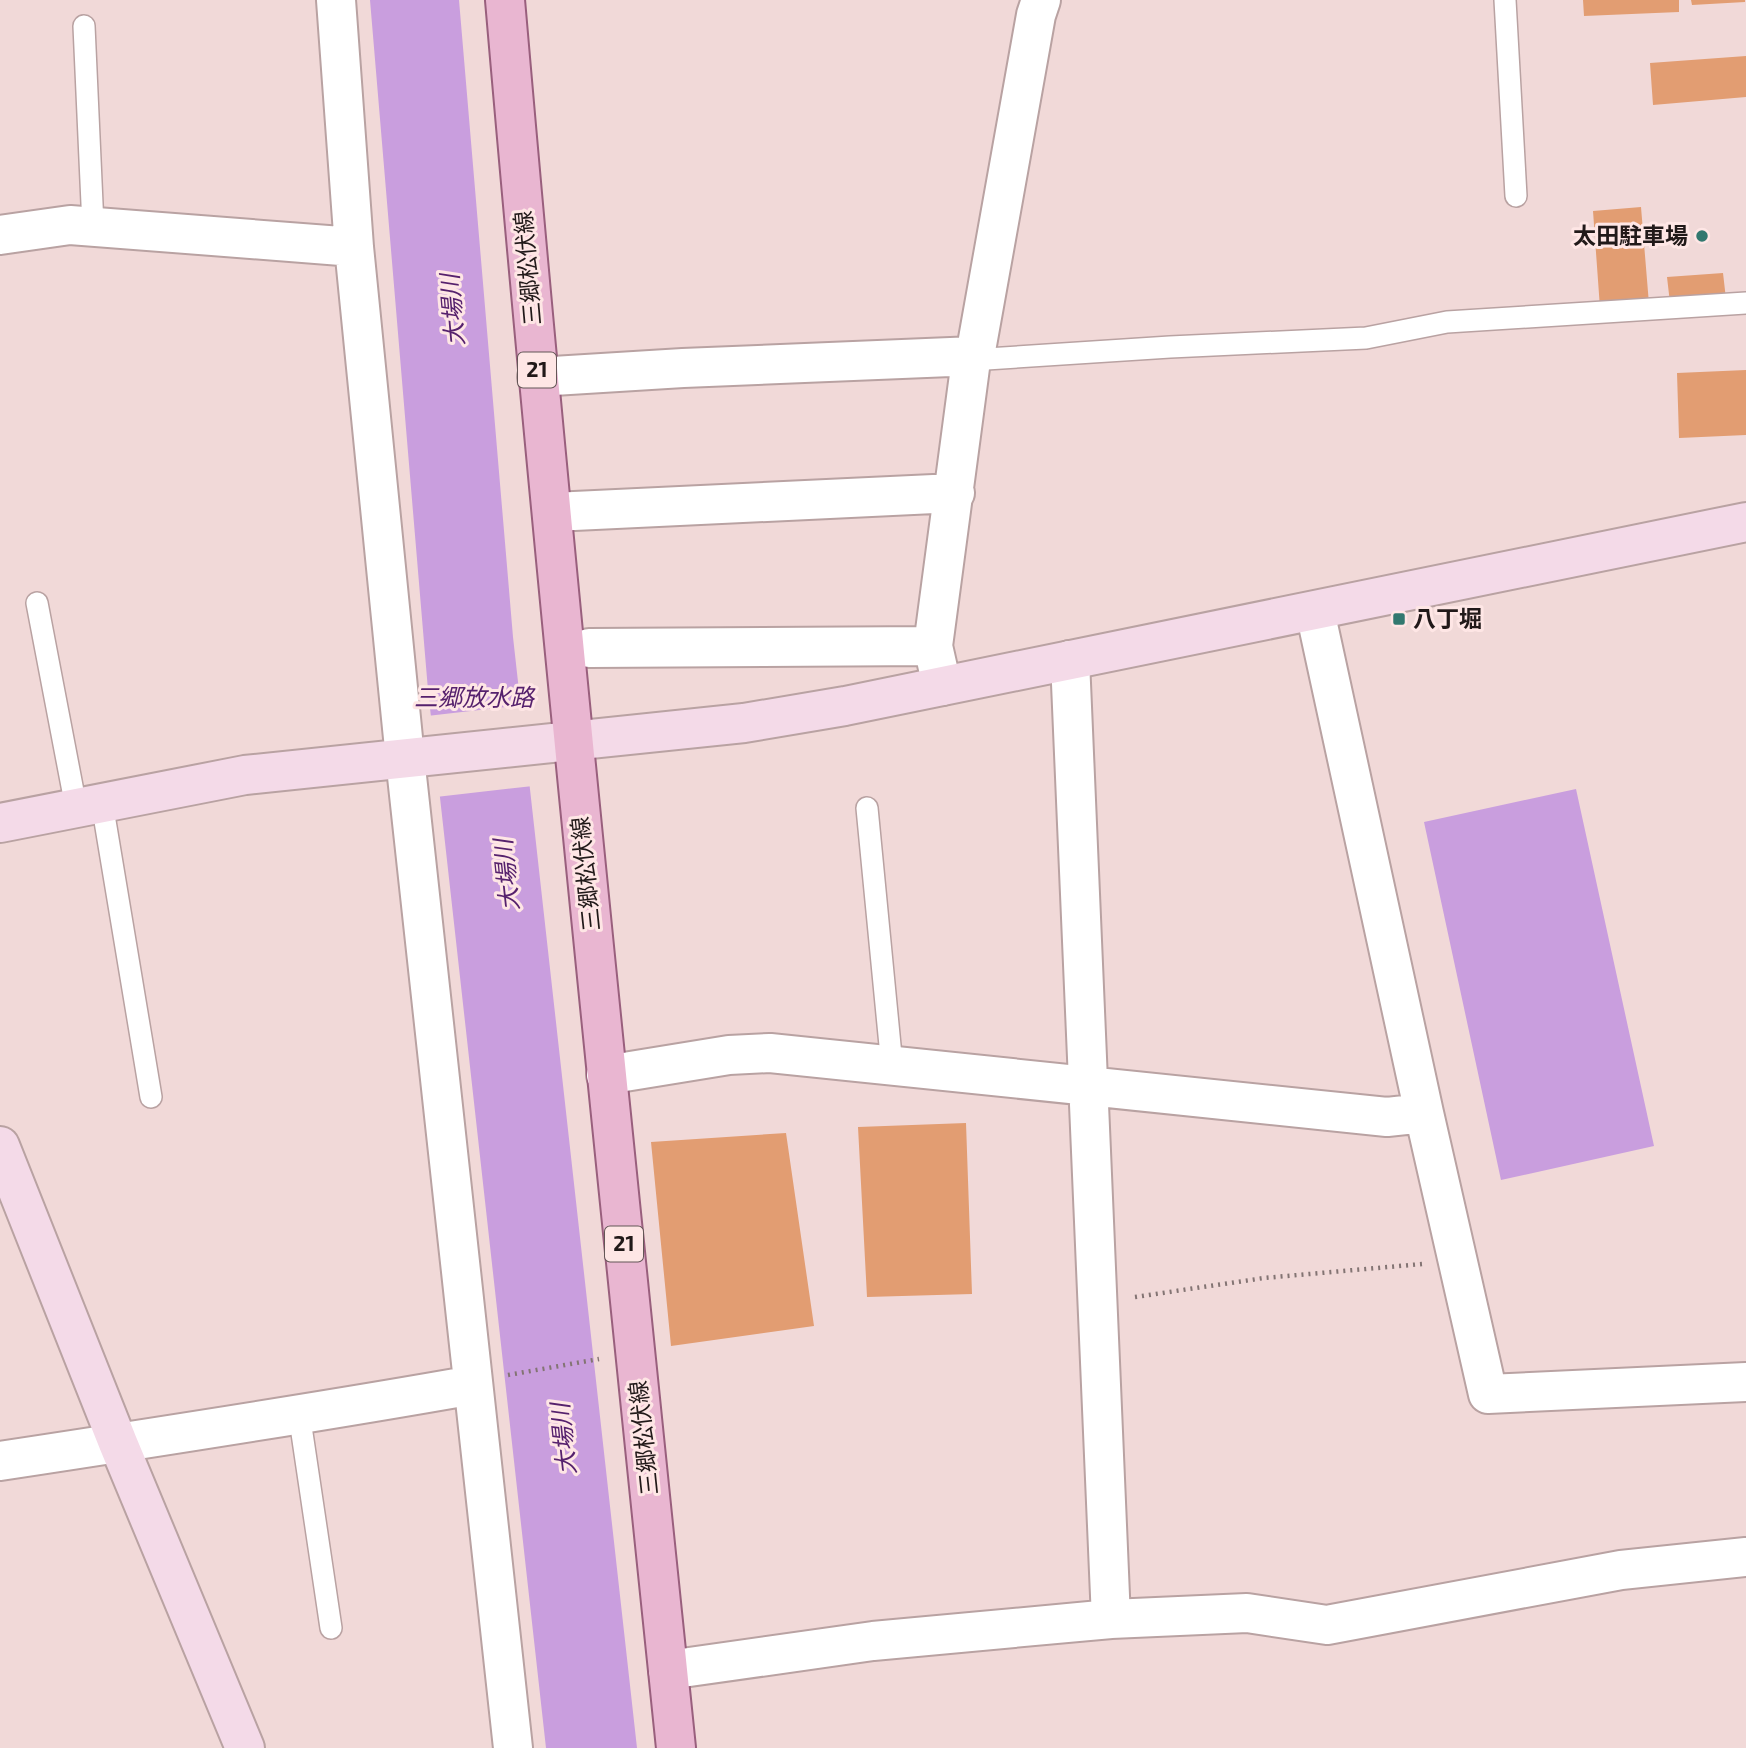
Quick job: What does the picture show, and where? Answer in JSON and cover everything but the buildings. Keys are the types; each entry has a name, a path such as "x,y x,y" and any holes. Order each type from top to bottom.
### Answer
{"main road":[{"name":"三郷松伏線","path":"505,0 537,377 553,512 559,741 606,1075 676,1748"}],"street":[{"path":"336,0 354,247 414,757 473,1383 513,1748"},
{"path":"942,686 933,646 973,358 1036,15 1041,0"},
{"path":"0,235 70,225 354,247"},
{"path":"537,377 683,368 973,358"},
{"path":"553,512 954,493"},
{"path":"0,823 244,775 744,723 942,686 1746,522"},
{"path":"1315,611 1488,1394 1746,1382"},
{"path":"589,648 933,646"},
{"path":"1070,660 1111,1619"},
{"path":"606,1075 729,1055 770,1053 1387,1117 1424,1113"},
{"path":"0,1146 118,1443 244,1748"},
{"path":"0,1461 354,1406 473,1383"},
{"path":"668,1670 873,1641 1111,1619 1247,1612 1327,1625 1621,1570 1746,1557"}],"lane":[{"path":"1506,0 1516,196"},
{"path":"84,26 93,226"},
{"path":"973,358 1366,338 1447,322 1746,303"},
{"path":"37,603 89,805 151,1097"},
{"path":"866,808 892,1066"},
{"path":"299,1413 331,1628"}],"path":[{"path":"1123,1299 1264,1278 1458,1262"},
{"path":"473,1383 602,1358"}],"water":[{"name":"三郷放水路","path":"370,0 459,0 513,637 637,1748 546,1748 428,690"},
{"path":"1576,789 1654,1146 1501,1180 1424,822"}],"pier":[{"path":"524,705 533,786 436,797 427,716"}],"place":[{"name":"太田駐車場","path":"1702,236"},
{"name":"八丁堀","path":"1399,619"}],"water label":[{"name":"大場川","path":"453,310"},
{"name":"大場川","path":"507,875"},
{"name":"大場川","path":"564,1439"}]}
